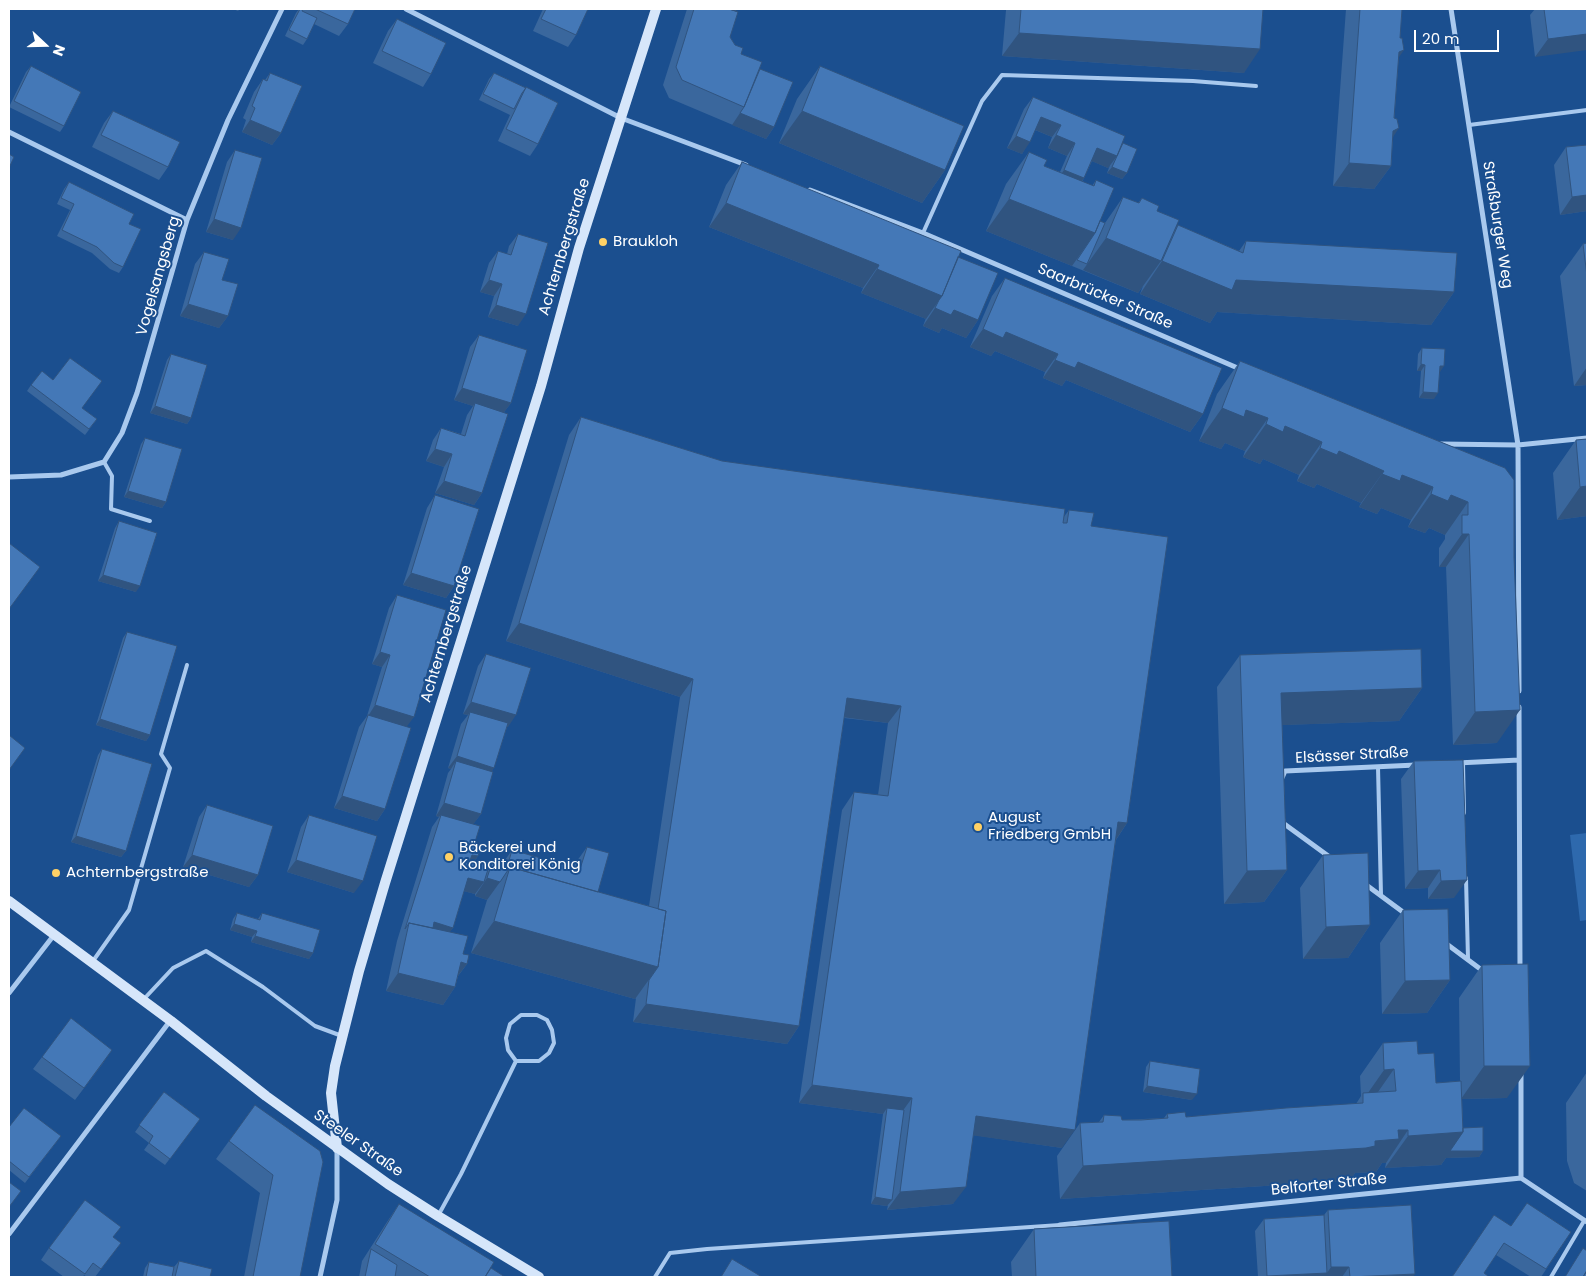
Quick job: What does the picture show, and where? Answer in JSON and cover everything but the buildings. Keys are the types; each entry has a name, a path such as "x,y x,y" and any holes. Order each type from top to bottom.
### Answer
{"street":[{"name":"Vogelsangsberg","path":"104,462 122,433 138,393 187,220 228,120 282,9"},
{"path":"406,9 621,118 749,166"},
{"name":"Achternbergstraße","path":"320,1277 337,1200 337,1148 330,1093 359,970 538,396 579,248 656,9"},
{"name":"Straßburger Weg","path":"1451,9 1518,445"},
{"path":"9,132 187,220"},
{"name":"Saarbrücker Straße","path":"804,187 923,233 1250,374"},
{"path":"1433,444 1518,445 1587,438"},
{"path":"1512,973 1520,973 1518,445"},
{"path":"9,477 61,475 104,462"},
{"path":"1454,763 1519,760"},
{"name":"Elsässer Straße","path":"1278,787 1285,771 1426,765"},
{"path":"1282,814 1284,823 1336,862"},
{"path":"1358,879 1412,918"},
{"name":"Steeler Straße","path":"9,901 171,1021 266,1096 337,1148 438,1216 538,1277"},
{"path":"9,992 54,935"},
{"path":"1436,936 1486,973"},
{"path":"9,1234 171,1021"},
{"path":"1521,1061 1521,1178 1586,1222"},
{"name":"Belforter Straße","path":"1060,1225 1521,1178"}],"lane":[{"path":"923,233 982,101 1002,75 1256,86"},
{"path":"1469,125 1587,110"},
{"path":"104,462 112,476 111,509 150,521"},
{"path":"92,962 129,910 170,768 161,754 187,664"},
{"path":"1463,763 1465,822"},
{"path":"1378,767 1381,895"},
{"path":"1466,871 1468,959"},
{"path":"142,1000 172,968 206,951 263,987 315,1026 342,1036"},
{"path":"521,1015 537,1015 547,1020 552,1030 554,1043 549,1053 539,1061 516,1061 508,1050 506,1038 510,1024 521,1015"},
{"path":"438,1216 461,1174 516,1061"},
{"path":"1552,1277 1586,1222"},
{"path":"655,1277 670,1253 1060,1225"}],"shaded area":[{"path":"1587,833 1587,920 1580,921 1570,835"}],"place":[{"name":"Braukloh","path":"603,242"},
{"name":"August Friedberg GmbH","path":"978,827"},
{"name":"Bäckerei und Konditorei König","path":"449,857"},
{"name":"Achternbergstraße","path":"56,873"}]}
